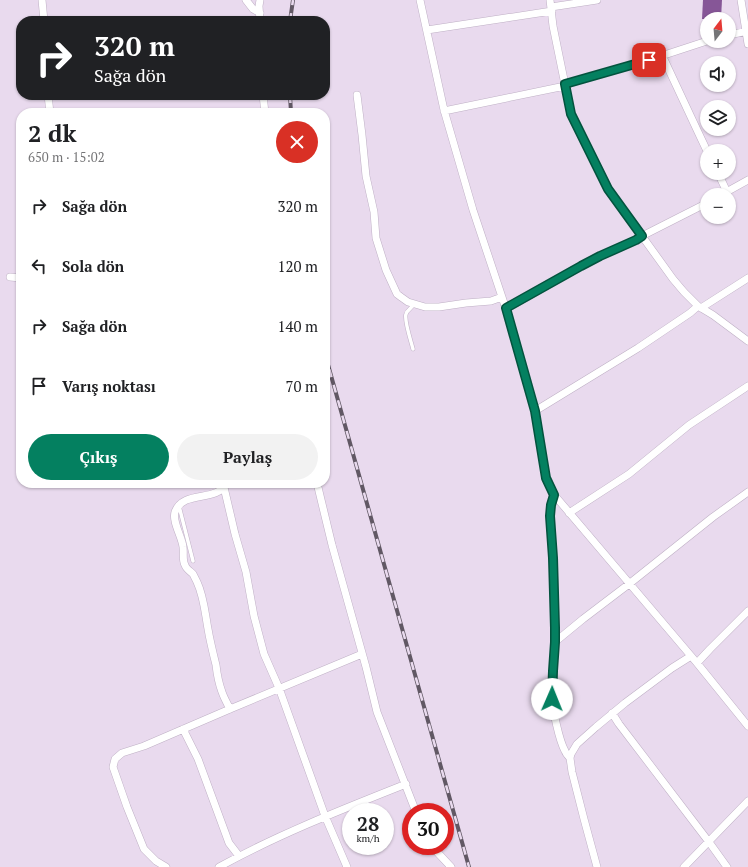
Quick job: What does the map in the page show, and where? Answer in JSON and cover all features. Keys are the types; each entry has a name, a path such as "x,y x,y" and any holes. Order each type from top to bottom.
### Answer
{"street":[{"path":"42,0 44,16"},
{"path":"246,0 253,9 260,13 260,0"},
{"path":"420,0 444,111 473,210 506,308 535,411 546,478 554,495 697,663 748,726"},
{"path":"427,30 551,6 597,0"},
{"path":"741,0 748,44"},
{"path":"551,6 571,114 608,189 684,292 700,307 714,315 748,341"},
{"path":"736,33 747,31"},
{"path":"444,111 565,85 700,43"},
{"path":"662,55 704,144"},
{"path":"357,95 366,176 374,212 376,238 386,270 394,289 408,302 425,307 439,307 491,301 502,298"},
{"path":"733,188 748,180"},
{"path":"506,308 600,256 636,240 700,207"},
{"path":"10,277 16,278"},
{"path":"535,411 748,278"},
{"path":"569,513 629,474 689,426 748,386"},
{"path":"222,488 220,491 215,493 185,500 179,505 175,515 183,547 183,561 201,591 218,678 222,693 230,709"},
{"path":"225,488 235,534 246,572 254,616 264,654 279,688 325,816 347,867"},
{"path":"318,488 377,712 413,803"},
{"path":"555,642 748,492"},
{"path":"554,495 550,516 553,558 555,642 552,699 556,723 562,745 570,758 572,772 597,867"},
{"path":"697,663 748,611"},
{"path":"166,867 156,861 144,849 113,767 119,754 144,746 362,654"},
{"path":"570,758 577,744 612,713 672,668 691,656"},
{"path":"612,713 727,867"},
{"path":"183,729 198,759 229,843 240,856"},
{"path":"219,867 325,816 406,784"},
{"path":"684,867 748,802"},
{"path":"439,855 451,867"},
{"path":"232,860 236,867"}],"lane":[{"path":"413,349 405,317 414,304"},
{"path":"179,505 193,561"}],"building":[{"path":"703,0 722,0 721,12 702,12"}],"railway":[{"path":"291,16 293,0"},
{"path":"290,100 291,108"},
{"path":"330,372 469,867"}],"route":[{"path":"552,699 555,642 555,586 550,516 554,495 546,478 535,411 506,308 581,266 642,236 608,189 571,114 565,84 649,60"}]}
